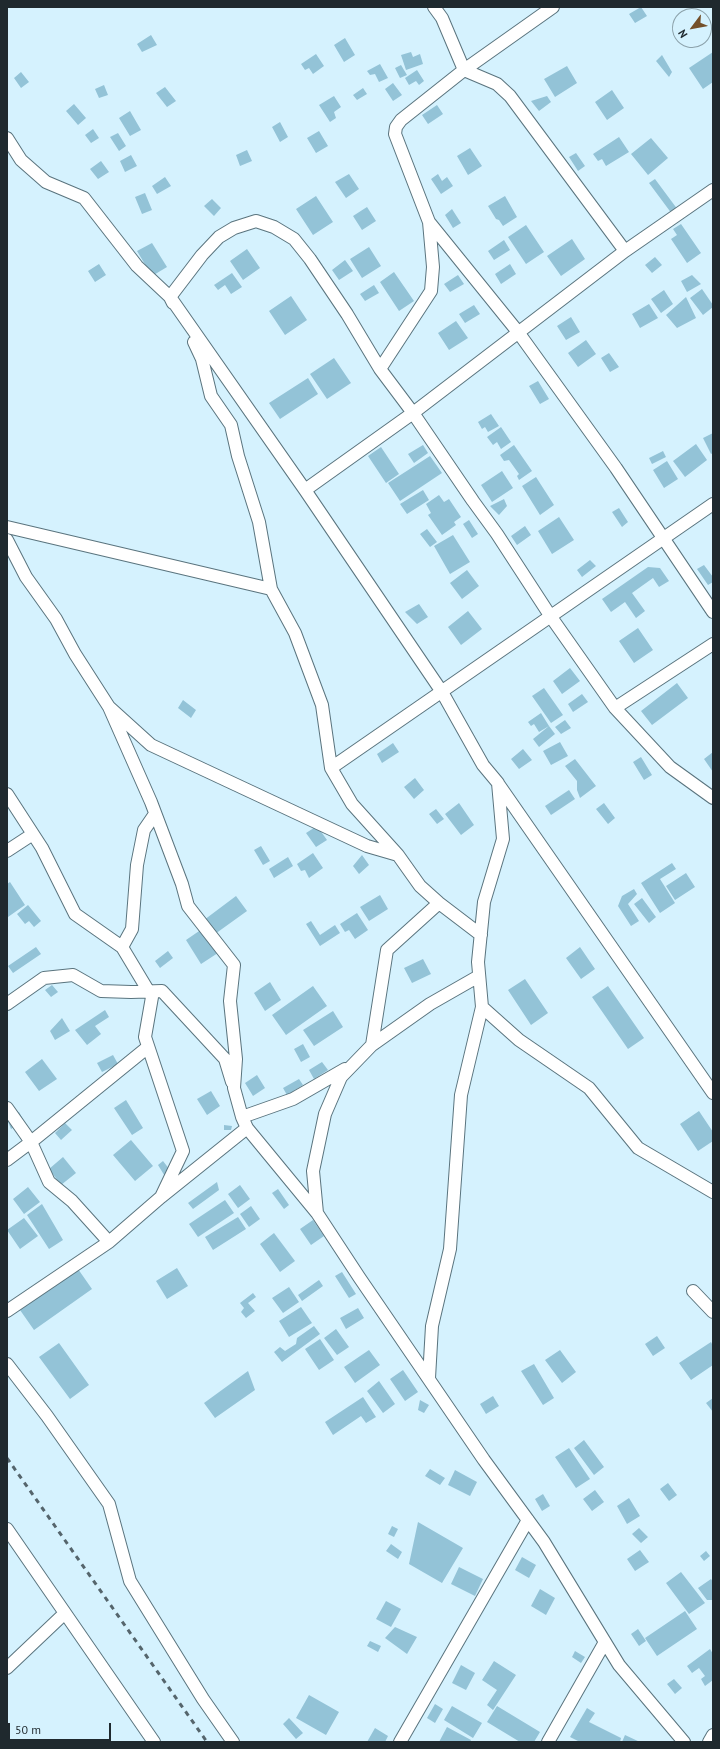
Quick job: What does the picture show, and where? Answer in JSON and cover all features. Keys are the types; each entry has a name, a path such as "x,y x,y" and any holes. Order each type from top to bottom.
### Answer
{"street":[{"path":"434,7 442,18 464,70 497,84 510,96 625,251"},
{"path":"380,369 431,291 433,267 429,222 395,134 396,126 400,120 464,70 553,7"},
{"path":"7,138 21,160 46,182 84,198 137,266 170,297 305,490 442,692 483,765 498,784 713,1093"},
{"path":"305,490 413,413 625,251 713,190"},
{"path":"170,297 202,255 219,237 234,228 256,221 274,227 294,239 310,259 347,314 380,369 413,413 497,534 551,617 615,708 670,766 713,798"},
{"path":"429,222 518,332 616,468 713,612"},
{"path":"170,297 202,359 210,396 231,425 238,456 259,522 271,589 295,633 322,705 331,768 352,804 398,855 420,886 439,903 481,935"},
{"path":"331,768 713,504"},
{"path":"7,527 271,589"},
{"path":"7,540 26,577 56,619 75,654 109,707 155,814 182,884 188,906 234,965 230,1001 236,1059 234,1088"},
{"path":"615,708 713,644"},
{"path":"109,707 151,745 367,846 398,855"},
{"path":"429,1378 432,1326 450,1249 461,1095 482,1007 478,962 484,902 503,839 498,784"},
{"path":"7,794 42,848 75,914 122,947 152,997 145,1037 183,1151 161,1197"},
{"path":"122,947 132,929 136,866 144,830 155,814"},
{"path":"7,851 33,834"},
{"path":"373,1040 387,950 439,903"},
{"path":"7,1004 44,978 73,975 101,991 162,991 202,1034 224,1059 244,1122 318,1213 359,1277 484,1460 544,1542 619,1665 684,1742"},
{"path":"318,1213 313,1171 325,1114 341,1077 354,1064 373,1040 430,1004 479,976"},
{"path":"482,1007 519,1040 589,1088 638,1148 713,1192"},
{"path":"7,1160 148,1047"},
{"path":"7,1311 109,1242 244,1122 293,1099 354,1064"},
{"path":"7,1108 31,1142 49,1182 72,1202 109,1242"},
{"path":"693,1291 713,1312"},
{"path":"7,1364 47,1416 109,1504 130,1581 203,1699 233,1742"},
{"path":"400,1742 528,1520"},
{"path":"7,1529 154,1742"},
{"path":"7,1668 64,1613"},
{"path":"548,1742 605,1642"},
{"path":"709,1742 713,1735"}],"building":[{"path":"641,7 647,16 635,23 629,14"},
{"path":"151,35 157,45 142,52 137,44"},
{"path":"345,38 355,55 344,62 334,45"},
{"path":"411,52 413,57 420,54 423,64 406,70 401,55"},
{"path":"713,52 713,82 703,89 689,68"},
{"path":"316,54 324,66 313,74 309,68 305,70 301,64"},
{"path":"662,55 672,72 669,77 656,61"},
{"path":"380,64 388,78 379,82 375,74 370,75 367,71"},
{"path":"401,65 407,75 400,78 395,68"},
{"path":"567,66 577,83 555,97 544,79"},
{"path":"417,70 424,81 419,85 416,81 409,85 405,78"},
{"path":"21,72 29,82 21,88 14,78"},
{"path":"393,83 402,95 393,101 385,89"},
{"path":"104,85 108,95 99,98 95,89"},
{"path":"165,87 176,101 167,107 156,93"},
{"path":"363,88 367,94 357,100 353,95"},
{"path":"612,90 624,108 607,120 595,102"},
{"path":"334,96 341,107 334,112 336,118 330,122 319,105"},
{"path":"547,96 551,102 539,111 531,101"},
{"path":"74,104 86,118 78,125 66,111"},
{"path":"437,105 443,114 428,124 422,115"},
{"path":"130,111 141,130 130,136 119,118"},
{"path":"280,122 288,137 280,142 272,127"},
{"path":"93,129 99,138 91,143 85,135"},
{"path":"319,131 328,146 316,153 307,138"},
{"path":"118,133 126,146 119,151 110,137"},
{"path":"619,137 629,152 606,166 602,159 598,161 593,154"},
{"path":"651,138 668,158 648,175 631,154"},
{"path":"470,148 482,166 468,175 457,156"},
{"path":"247,150 252,161 240,166 236,155"},
{"path":"576,153 585,166 578,171 569,157"},
{"path":"131,155 137,166 125,172 120,161"},
{"path":"101,161 109,172 98,179 90,169"},
{"path":"349,174 359,189 346,198 335,182"},
{"path":"438,174 442,181 447,177 453,186 441,194 431,179"},
{"path":"165,177 171,186 157,194 152,186"},
{"path":"655,179 678,210 672,214 649,183"},
{"path":"145,193 152,210 142,214 135,197"},
{"path":"316,196 333,222 313,235 296,209"},
{"path":"505,196 517,217 503,226 499,220 496,219 488,206"},
{"path":"212,199 221,208 214,216 204,206"},
{"path":"367,207 376,221 362,230 353,216"},
{"path":"452,209 461,223 453,228 445,215"},
{"path":"681,224 701,253 687,263 671,239 677,235 673,229"},
{"path":"526,225 544,252 526,264 508,237"},
{"path":"572,239 585,259 561,276 547,256"},
{"path":"504,240 510,250 494,260 488,251"},
{"path":"152,243 167,267 152,276 137,251"},
{"path":"369,247 381,266 362,278 350,259"},
{"path":"247,249 260,268 243,280 230,261"},
{"path":"655,257 662,265 652,273 645,265"},
{"path":"345,260 353,271 339,280 332,270"},
{"path":"99,264 106,275 95,282 88,271"},
{"path":"510,264 516,274 501,284 495,274"},
{"path":"394,272 414,301 399,311 380,282"},
{"path":"232,273 242,287 231,294 225,285 218,290 214,285"},
{"path":"458,275 464,284 450,292 444,284"},
{"path":"692,275 701,284 687,292 681,281"},
{"path":"374,285 379,293 365,301 360,294"},
{"path":"702,289 713,305 713,307 703,315 690,298"},
{"path":"664,290 673,304 661,313 651,299"},
{"path":"291,296 307,320 285,335 269,311"},
{"path":"686,297 696,318 677,328 666,315"},
{"path":"649,304 658,318 640,328 632,314"},
{"path":"474,305 480,314 465,323 459,314"},
{"path":"571,317 580,332 566,340 557,326"},
{"path":"456,321 468,338 449,350 438,333"},
{"path":"586,340 596,354 578,367 568,353"},
{"path":"609,353 619,367 610,372 601,358"},
{"path":"334,358 351,383 327,399 310,374"},
{"path":"308,378 318,394 280,419 269,403"},
{"path":"538,381 549,399 540,404 529,386"},
{"path":"491,414 499,426 488,432 485,427 482,429 478,422"},
{"path":"501,427 511,442 501,449 497,442 493,445 487,437"},
{"path":"713,433 713,453 711,454 703,438"},
{"path":"696,444 707,460 685,477 673,461"},
{"path":"423,445 428,453 414,463 408,454"},
{"path":"514,445 532,471 519,480 517,476 519,474 509,460 504,461 500,455"},
{"path":"381,447 399,474 386,483 368,456"},
{"path":"663,451 666,457 652,464 649,458"},
{"path":"430,456 442,473 400,501 388,483"},
{"path":"667,461 678,479 664,488 653,470"},
{"path":"502,471 513,488 492,502 481,485"},
{"path":"536,477 554,505 540,515 522,486"},
{"path":"423,490 429,500 407,514 400,504"},
{"path":"439,495 444,502 449,499 461,517 454,522 456,525 442,535 428,515 431,513 426,504"},
{"path":"504,499 507,506 499,515 490,506"},
{"path":"619,508 628,522 622,527 612,512"},
{"path":"559,517 574,540 552,554 538,531"},
{"path":"469,520 478,534 472,538 463,524"},
{"path":"525,526 531,535 517,545 511,536"},
{"path":"427,529 437,542 430,547 420,534"},
{"path":"453,535 470,562 450,574 434,546"},
{"path":"590,560 596,566 582,577 577,570"},
{"path":"704,565 713,577 713,582 708,585 697,569"},
{"path":"648,567 660,568 669,581 659,587 653,578 632,593 645,611 636,618 625,602 611,612 602,599"},
{"path":"467,570 479,586 462,599 450,583"},
{"path":"419,604 428,617 417,624 405,612"},
{"path":"468,611 482,629 461,645 448,627"},
{"path":"638,628 653,650 634,663 619,641"},
{"path":"570,668 580,681 562,694 553,681"},
{"path":"677,683 688,698 652,725 641,711"},
{"path":"544,688 563,715 551,723 532,696"},
{"path":"582,694 588,702 573,712 568,704"},
{"path":"183,700 196,710 191,718 178,708"},
{"path":"541,713 549,726 539,732 534,724 531,726 528,722"},
{"path":"565,720 571,728 561,734 555,727"},
{"path":"549,726 555,734 539,747 533,739"},
{"path":"560,742 568,756 551,765 543,751"},
{"path":"393,743 399,752 382,763 377,754"},
{"path":"523,749 532,760 519,769 511,759"},
{"path":"713,752 713,772 704,759"},
{"path":"641,757 652,775 644,780 633,762"},
{"path":"575,759 596,786 580,798 577,790 577,781 565,766"},
{"path":"415,778 424,790 414,799 404,787"},
{"path":"569,790 575,799 551,815 545,806"},
{"path":"459,803 474,825 461,835 445,814"},
{"path":"604,803 615,818 608,824 596,809"},
{"path":"436,809 444,819 437,824 429,814"},
{"path":"317,826 327,840 316,847 306,833"},
{"path":"261,846 270,861 263,865 254,850"},
{"path":"313,853 323,868 309,878 305,870 301,871 297,864"},
{"path":"362,855 369,865 359,874 353,866"},
{"path":"288,857 293,866 274,878 269,869"},
{"path":"672,863 676,869 660,879 675,903 660,913 641,883"},
{"path":"686,873 695,887 675,900 666,886"},
{"path":"10,882 25,905 8,917 7,884"},
{"path":"634,889 637,894 628,904 639,921 631,926 618,906 622,896"},
{"path":"380,895 388,909 369,921 360,907"},
{"path":"236,896 247,911 215,934 204,920"},
{"path":"642,898 656,917 649,923 634,904"},
{"path":"28,905 41,921 34,927 29,921 25,924 17,914"},
{"path":"357,913 368,930 355,939 349,930 345,932 340,924"},
{"path":"311,921 320,935 335,925 340,933 320,946 306,924"},
{"path":"205,927 221,951 201,964 186,940"},
{"path":"36,947 41,954 13,973 8,966"},
{"path":"580,947 595,969 581,979 566,958"},
{"path":"168,951 173,958 160,968 155,961"},
{"path":"423,959 431,974 412,983 404,968"},
{"path":"525,979 548,1013 531,1025 508,990"},
{"path":"270,982 281,1000 265,1011 254,993"},
{"path":"52,985 58,992 51,997 45,990"},
{"path":"313,986 327,1006 286,1035 272,1015"},
{"path":"608,986 644,1038 628,1049 592,997"},
{"path":"105,1010 109,1017 95,1026 101,1034 87,1045 75,1030"},
{"path":"333,1011 343,1027 314,1046 303,1030"},
{"path":"62,1018 70,1031 55,1040 50,1031"},
{"path":"303,1044 310,1057 301,1062 294,1049"},
{"path":"113,1055 118,1064 102,1072 97,1063"},
{"path":"42,1059 57,1079 39,1091 25,1072"},
{"path":"322,1062 328,1070 314,1079 309,1070"},
{"path":"257,1075 265,1088 253,1096 245,1083"},
{"path":"299,1079 303,1085 287,1095 283,1088"},
{"path":"211,1091 220,1106 207,1115 197,1099"},
{"path":"126,1100 143,1128 132,1135 114,1108"},
{"path":"699,1111 713,1132 713,1141 698,1151 680,1124"},
{"path":"19,1112 24,1121 11,1129 7,1119"},
{"path":"65,1123 72,1130 61,1140 55,1133"},
{"path":"224,1125 232,1126 231,1130 224,1130"},
{"path":"131,1140 153,1166 135,1181 113,1155"},
{"path":"63,1157 76,1173 61,1185 49,1169"},
{"path":"163,1161 173,1174 166,1178 158,1165"},
{"path":"217,1182 219,1190 193,1209 188,1203"},
{"path":"240,1185 250,1199 238,1208 228,1194"},
{"path":"28,1187 40,1202 24,1214 13,1199"},
{"path":"278,1189 289,1205 284,1209 272,1193"},
{"path":"225,1200 234,1213 198,1237 189,1224"},
{"path":"42,1204 63,1240 49,1249 27,1215"},
{"path":"251,1206 260,1219 249,1227 240,1214"},
{"path":"238,1217 246,1229 213,1250 205,1237"},
{"path":"24,1218 38,1236 20,1249 7,1230"},
{"path":"313,1220 324,1236 311,1245 300,1229"},
{"path":"274,1233 295,1261 280,1272 260,1244"},
{"path":"177,1268 188,1286 167,1299 156,1281"},
{"path":"78,1269 92,1289 34,1330 20,1310"},
{"path":"342,1272 356,1294 349,1298 335,1276"},
{"path":"319,1280 323,1286 302,1301 298,1295"},
{"path":"289,1287 299,1302 283,1313 272,1298"},
{"path":"253,1293 256,1297 248,1303 255,1311 246,1318 241,1312 244,1308 240,1303"},
{"path":"301,1307 312,1323 289,1337 279,1321"},
{"path":"358,1308 364,1318 346,1329 340,1318"},
{"path":"314,1326 320,1334 282,1362 274,1352 280,1347 285,1351 296,1344 297,1338"},
{"path":"336,1329 349,1347 337,1355 324,1338"},
{"path":"657,1336 665,1348 653,1356 645,1344"},
{"path":"320,1339 334,1360 319,1370 305,1349"},
{"path":"711,1342 713,1346 713,1365 691,1380 679,1363"},
{"path":"59,1343 89,1385 70,1399 39,1357"},
{"path":"369,1350 380,1365 355,1383 344,1367"},
{"path":"560,1350 576,1372 562,1383 545,1360"},
{"path":"534,1364 554,1398 543,1405 521,1371"},
{"path":"403,1370 418,1392 405,1401 390,1379"},
{"path":"248,1371 255,1390 215,1418 204,1403"},
{"path":"379,1381 395,1404 383,1413 367,1391"},
{"path":"493,1396 499,1406 486,1414 480,1404"},
{"path":"363,1397 376,1417 366,1423 361,1416 333,1435 325,1422"},
{"path":"713,1398 713,1412 706,1403"},
{"path":"420,1400 429,1405 424,1413 418,1410"},
{"path":"584,1440 604,1467 594,1475 574,1448"},
{"path":"569,1448 590,1479 576,1488 555,1457"},
{"path":"430,1469 445,1478 440,1485 425,1476"},
{"path":"455,1470 477,1482 470,1496 448,1485"},
{"path":"668,1483 677,1495 669,1501 660,1489"},
{"path":"595,1490 604,1502 592,1511 583,1499"},
{"path":"543,1494 550,1506 542,1511 535,1499"},
{"path":"629,1498 640,1516 627,1524 617,1506"},
{"path":"418,1522 463,1548 442,1583 409,1564"},
{"path":"392,1526 398,1529 394,1537 388,1534"},
{"path":"639,1528 648,1537 641,1543 632,1534"},
{"path":"391,1544 402,1552 398,1559 386,1551"},
{"path":"640,1550 649,1562 635,1571 627,1559"},
{"path":"706,1551 710,1556 704,1561 700,1556"},
{"path":"522,1557 536,1565 529,1578 515,1570"},
{"path":"459,1567 483,1579 475,1596 451,1584"},
{"path":"681,1572 705,1603 689,1614 666,1583"},
{"path":"711,1579 713,1582 713,1600 707,1600 698,1588"},
{"path":"540,1589 555,1598 546,1615 531,1606"},
{"path":"386,1601 401,1609 391,1627 376,1619"},
{"path":"685,1611 697,1629 657,1656 645,1638"},
{"path":"395,1627 417,1637 407,1654 385,1638"},
{"path":"638,1629 646,1641 639,1646 631,1634"},
{"path":"370,1641 381,1646 378,1652 367,1646"},
{"path":"710,1649 713,1654 713,1680 705,1686 701,1679 705,1676 699,1668 692,1673 687,1666"},
{"path":"575,1651 585,1657 581,1663 572,1657"},
{"path":"494,1661 516,1675 493,1710 487,1705 497,1690 482,1680"},
{"path":"461,1665 475,1673 466,1690 452,1683"},
{"path":"674,1679 682,1688 675,1694 667,1684"},
{"path":"309,1695 339,1712 326,1735 296,1718"},
{"path":"435,1704 443,1709 435,1723 427,1718"},
{"path":"452,1706 482,1723 473,1738 444,1720"},
{"path":"497,1706 540,1732 534,1742 520,1742 487,1722"},
{"path":"587,1708 595,1713 589,1722 621,1738 620,1742 580,1742 570,1737"},
{"path":"289,1718 303,1733 296,1739 283,1724"},
{"path":"447,1727 471,1740 470,1742 439,1742"},
{"path":"375,1728 388,1736 385,1742 367,1742"},
{"path":"625,1735 640,1742 622,1742"}],"railway":[{"path":"7,1458 207,1742"}]}
